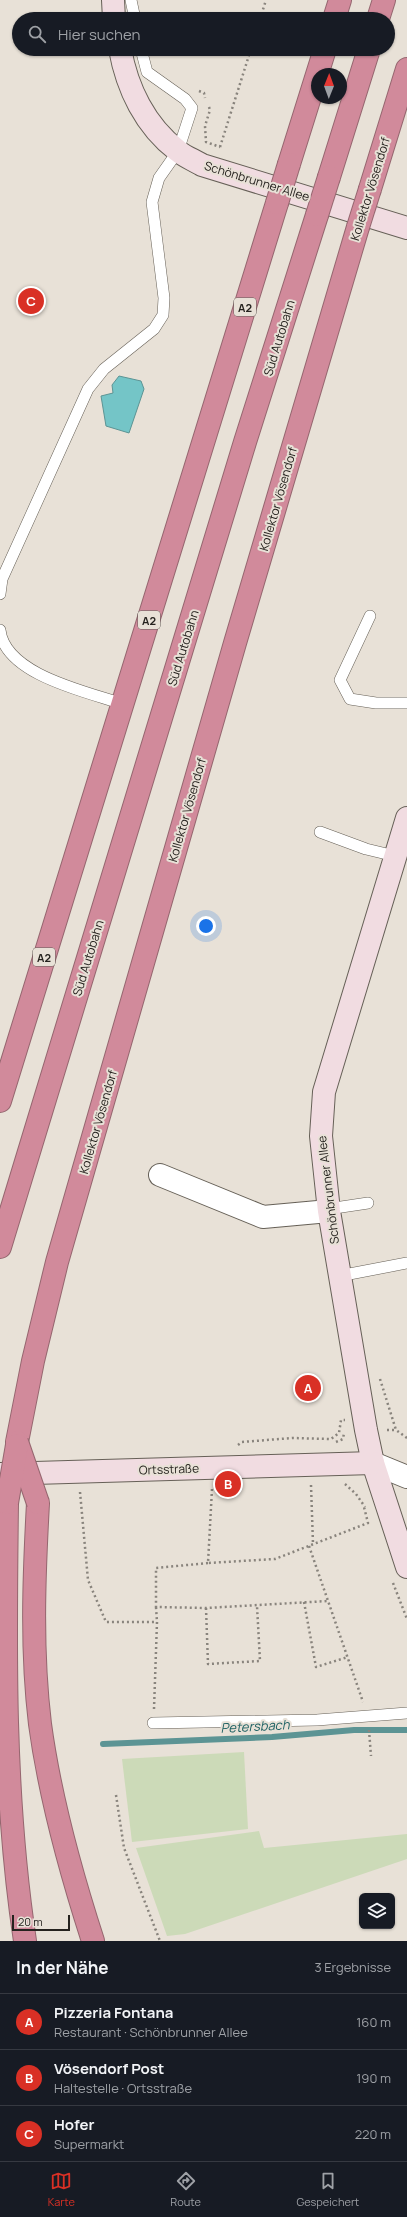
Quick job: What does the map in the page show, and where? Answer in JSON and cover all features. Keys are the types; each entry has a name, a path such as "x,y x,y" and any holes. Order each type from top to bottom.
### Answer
{"highway":[{"path":"336,12 340,0"},
{"path":"380,12 384,0"},
{"name":"A2","path":"2,1094 323,56"},
{"name":"Süd Autobahn","path":"0,1247 245,442 366,56"},
{"name":"Kollektor Vösendorf","path":"0,1559 17,1442 33,1361 57,1262 233,650 358,227 407,69"},
{"path":"17,1442 38,1503 34,1594 35,1663 40,1723 60,1834 92,1941"},
{"path":"7,1503 5,1678 12,1835 26,1941"}],"main road":[{"name":"Schönbrunner Allee","path":"121,56 124,71 136,102 157,132 178,152 202,165 407,228"},
{"name":"Schönbrunner Allee","path":"407,818 324,1092 321,1136 329,1210 373,1462 407,1567"},
{"name":"Ortsstraße","path":"0,1474 78,1473 373,1462"}],"street":[{"path":"160,1175 263,1217 329,1210"},
{"name":"Ortsstraße","path":"373,1462 407,1477"}],"lane":[{"path":"131,0 134,12"},
{"path":"0,594 2,579 88,388 104,369 154,329 163,315 164,298 152,202 159,178 178,152 192,108 185,99 147,72 143,56"},
{"path":"370,616 340,680 350,699 376,703 407,703"},
{"path":"0,630 1,636 15,659 46,679 123,704"},
{"path":"320,832 366,849 395,856"},
{"path":"329,1210 368,1203"},
{"path":"340,1276 407,1263"},
{"path":"153,1723 317,1720 407,1714"}],"path":[{"path":"262,12 266,0"},
{"path":"220,147 249,56"},
{"path":"380,1376 396,1430 407,1438"},
{"path":"232,1449 242,1442 292,1438 331,1439 339,1433 341,1420 393,1421"},
{"path":"78,1473 88,1580 106,1622 157,1622"},
{"path":"311,1484 313,1544"},
{"path":"208,1563 212,1486"},
{"path":"153,1723 157,1622 156,1568 275,1559 368,1523 364,1507"},
{"path":"309,1546 368,1716"},
{"path":"156,1607 206,1608 328,1601"},
{"path":"304,1602 316,1667 348,1657"},
{"path":"206,1608 208,1664 260,1661 257,1606"},
{"path":"370,1743 370,1756"},
{"path":"116,1795 124,1848 160,1941"}],"green space":[{"path":"244,1752 248,1829 132,1842 122,1759"},
{"path":"259,1831 264,1848 407,1834 407,1859 185,1934 167,1936 136,1848"}],"water":[{"path":"119,376 141,381 144,389 129,433 106,426 101,396 113,393 112,385"}],"waterway":[{"name":"Petersbach","path":"103,1744 272,1737 354,1730 407,1730"}],"place":[{"name":"Hofer","path":"31,301"},
{"name":"Pizzeria Fontana","path":"308,1388"},
{"name":"Vösendorf Post","path":"228,1484"}]}
